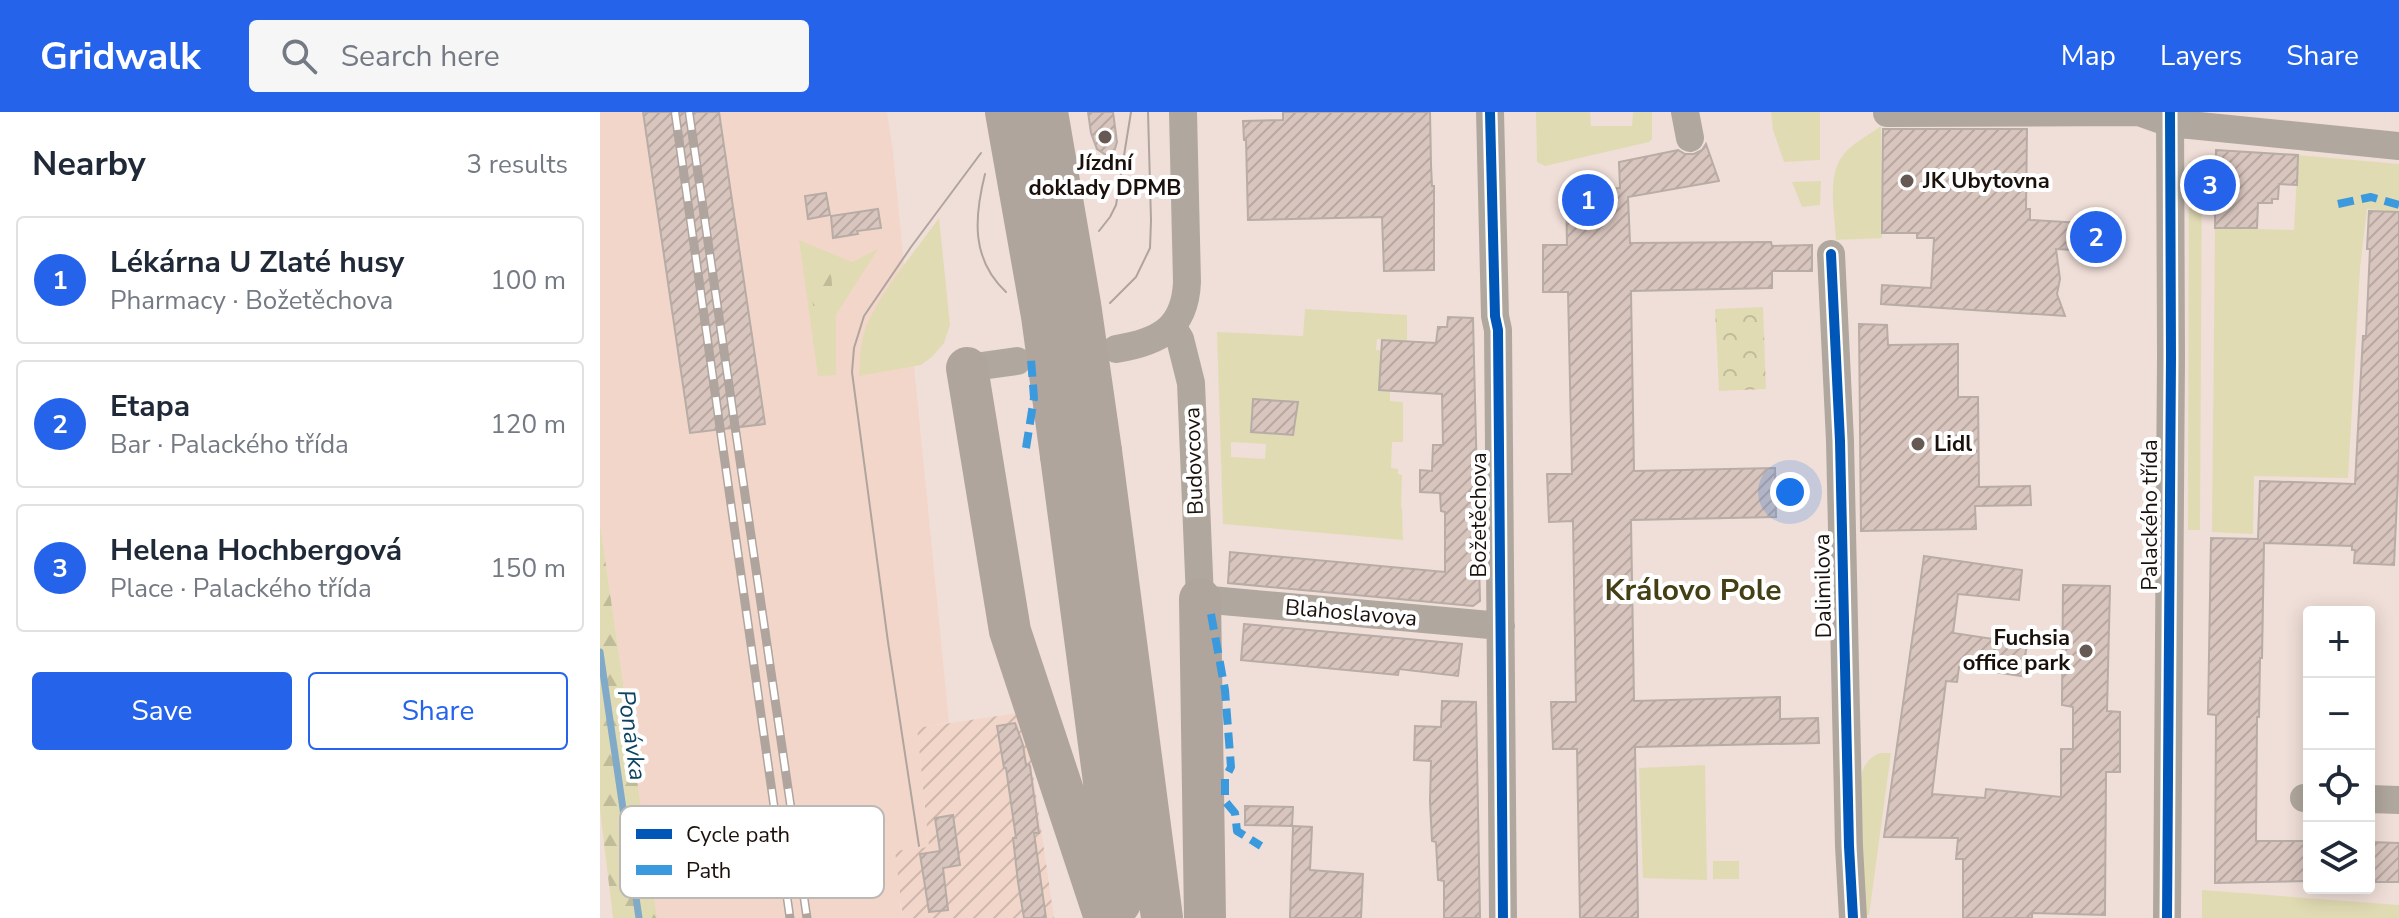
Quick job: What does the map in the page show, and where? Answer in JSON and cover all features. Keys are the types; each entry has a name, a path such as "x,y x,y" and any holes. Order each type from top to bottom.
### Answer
{"highway":[{"path":"1006,112 1042,316 1081,454 1162,918"},
{"path":"1047,112 1080,304 1081,454 1122,918"},
{"path":"967,368 1010,631 1105,918"},
{"path":"1200,599 1205,918"}],"street":[{"path":"1116,349 1150,342 1172,326 1180,316 1187,293 1183,112"},
{"name":"Božetěchova","path":"1490,112 1495,316 1498,330 1503,918"},
{"path":"1887,113 2139,112 2399,146"},
{"name":"Palackého třída","path":"2167,918 2170,118"},
{"name":"Dalimilova","path":"1831,254 1840,441 1853,918"},
{"name":"Budovcova","path":"1172,326 1180,339 1191,383 1200,599"},
{"path":"967,368 1017,361"},
{"name":"Blahoslavova","path":"1200,599 1501,626"},
{"path":"2375,799 2399,800"}],"shaded area":[{"path":"600,112 887,112 949,722 917,729 929,848 900,904 903,918 657,918 654,898 884,898 884,806 641,806 600,524"},
{"path":"1024,712 1054,918 903,918 895,851 929,847 917,728"}],"green space":[{"path":"1536,112 1590,112 1591,126 1632,126 1633,112 1652,112 1652,139 1545,166 1537,162"},
{"path":"1771,112 1820,112 1820,160 1784,162 1773,130"},
{"path":"1881,126 1882,238 1836,240 1833,198 1837,167 1849,149"},
{"path":"2298,155 2399,164 2399,212 2367,209 2360,268 2348,478 2254,476 2253,534 2212,532 2215,228 2294,230"},
{"path":"2189,161 2202,162 2200,530 2188,530"},
{"path":"1821,181 1820,205 1802,207 1792,182"},
{"path":"939,218 950,325 944,343 921,365 859,376 863,339 872,314"},
{"path":"799,240 852,262 878,249 836,315 836,375 818,376"},
{"path":"817,261 830,261 834,308 819,323 812,292"},
{"path":"1763,307 1766,389 1719,391 1715,309"},
{"path":"1305,309 1407,315 1407,341 1377,339 1376,350 1401,351 1379,390 1390,391 1390,401 1403,402 1403,442 1392,442 1391,468 1398,469 1398,474 1402,475 1403,540 1223,524 1217,332 1303,336","holes":["1231,442 1266,444 1265,459 1231,457"]},
{"path":"600,524 641,806 620,806 620,898 654,898 657,918 613,918 600,810"},
{"path":"1880,753 1891,753 1869,915 1865,915 1861,778 1867,763"},
{"path":"1705,765 1707,880 1643,878 1639,768"},
{"path":"1713,861 1739,861 1739,879 1713,879"},
{"path":"2202,890 2399,905 2399,918 2202,918"}],"building":[{"path":"643,112 719,112 765,424 690,433"},
{"name":"Jízdní doklady DPMB","path":"1088,112 1113,112 1117,142 1112,159 1097,149"},
{"path":"1283,112 1430,112 1434,270 1384,271 1382,217 1248,220 1243,121 1283,120"},
{"path":"1883,129 2027,129 2026,209 2030,209 2030,220 2114,225 2112,252 2056,249 2060,279 2057,294 2065,316 1881,304 1882,285 1931,288 1934,238 1917,238 1917,233 1882,233"},
{"path":"1706,144 1719,181 1628,197 1630,243 1771,242 1772,246 1812,245 1812,271 1772,271 1772,288 1631,291 1634,471 1775,468 1776,517 1631,520 1634,701 1780,697 1780,719 1818,718 1819,743 1635,747 1638,918 1580,918 1577,749 1553,749 1551,702 1576,702 1573,521 1549,522 1547,474 1572,474 1568,292 1543,292 1543,245 1567,245 1566,189 1620,188 1619,162 1678,150 1694,154"},
{"path":"2216,150 2298,155 2297,185 2279,184 2278,199 2272,199 2272,203 2258,203 2257,228 2215,228"},
{"path":"826,193 830,215 808,219 805,196"},
{"path":"878,209 881,228 833,238 831,216"},
{"path":"2369,211 2399,212 2399,454 2394,565 2354,563 2355,550 2352,546 2264,543 2256,841 2303,841 2303,881 2215,883 2216,715 2208,714 2211,538 2258,539 2260,481 2355,484 2363,336 2366,336 2370,249 2367,249"},
{"path":"1448,317 1473,318 1480,601 1473,606 1228,583 1230,552 1445,572 1445,512 1441,511 1440,493 1420,492 1420,470 1432,471 1433,445 1443,445 1442,394 1379,390 1382,340 1436,343 1438,327 1447,327"},
{"path":"1859,324 1887,325 1888,345 1958,344 1958,397 1978,397 1979,487 2030,486 2031,505 1975,506 1976,529 1861,531"},
{"path":"1253,399 1298,402 1293,435 1251,432"},
{"path":"1924,556 2022,570 2019,600 1958,594 1953,633 2027,644 2022,676 1959,667 1957,682 1946,681 1932,794 1985,798 1986,789 2061,797 2061,749 2073,749 2073,707 2062,705 2063,585 2110,586 2107,711 2120,712 2120,772 2106,772 2105,915 2032,913 2032,918 1963,918 1963,859 1956,859 1958,838 1884,837"},
{"path":"1244,624 1462,644 1458,676 1399,669 1398,675 1241,660"},
{"path":"1442,701 1476,702 1480,918 1444,918 1444,881 1438,880 1436,842 1432,841 1431,761 1414,760 1415,726 1441,727"},
{"path":"1015,723 1026,765 1030,766 1039,833 1034,833 1046,918 1024,918 1018,882 1013,838 1016,838 997,726"},
{"path":"1245,806 1293,807 1292,826 1245,825"},
{"path":"953,815 960,865 943,868 948,910 929,912 920,854 940,851 935,818"},
{"path":"1293,826 1312,827 1310,870 1363,874 1361,918 1290,918"},
{"path":"2375,842 2399,843 2399,882 2375,882"}],"waterway":[{"name":"Ponávka","path":"600,652 623,806"},
{"name":"Ponávka","path":"636,898 639,918"}],"tram line":[{"path":"1099,231 1116,205 1131,112"},
{"path":"1110,303 1136,277 1150,248 1148,112"},
{"path":"2172,918 2176,112"},
{"path":"2164,116 2164,188"},
{"path":"919,846 852,372 854,348 864,316 981,153"},
{"path":"985,174 979,206 978,237 986,266 1006,292"}],"railway":[{"path":"675,112 774,806"},
{"path":"689,112 791,806"},
{"path":"787,898 790,918"},
{"path":"804,898 807,918"}],"marked path":[{"path":"2338,204 2371,197 2399,205"},
{"path":"1026,448 1034,398 1031,359"},
{"path":"1211,614 1225,690 1231,767 1225,779 1225,801 1235,813 1237,831 1261,846"}],"cycle path":[{"path":"1490,112 1495,316 1498,330 1503,918"},
{"path":"2167,918 2170,112"},
{"path":"1831,254 1840,441 1853,918"}],"place":[{"name":"Jízdní doklady DPMB","path":"1105,137"},
{"name":"JK Ubytovna","path":"1907,181"},
{"name":"Helena Hochbergová","path":"2210,185"},
{"name":"Lékárna U Zlaté husy","path":"1588,200"},
{"name":"Etapa","path":"2096,237"},
{"name":"Lidl","path":"1918,444"},
{"name":"Fuchsia office park","path":"2086,651"}],"district":[{"name":"Královo Pole","path":"1693,590"}]}
